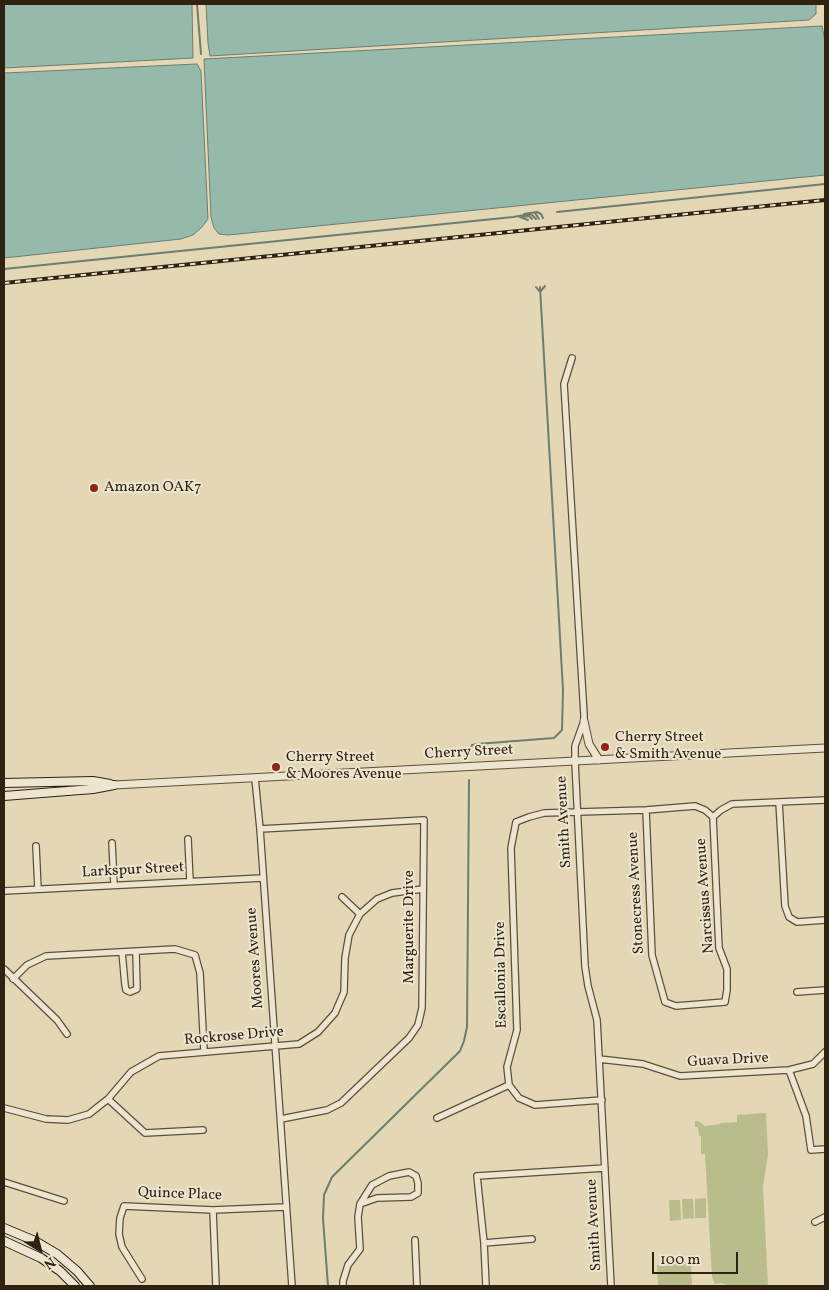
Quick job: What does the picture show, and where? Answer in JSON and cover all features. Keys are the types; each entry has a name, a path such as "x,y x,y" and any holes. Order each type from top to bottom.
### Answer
{"main road":[{"name":"Cherry Street","path":"4,783 93,781 114,785"},
{"name":"Cherry Street","path":"4,796 93,789 114,785"},
{"path":"4,1228 35,1241 58,1254 90,1286"},
{"path":"4,1241 30,1252 51,1264 75,1286"}],"street":[{"name":"Smith Avenue","path":"572,358 564,384 584,721 575,746 577,812 585,966 597,1020 611,1286"},
{"path":"584,721 589,744 599,760"},
{"name":"Cherry Street","path":"114,785 825,748"},
{"name":"Moores Avenue","path":"255,778 292,1286"},
{"path":"577,812 646,810 695,806 705,810 713,817 732,804 825,800"},
{"path":"779,802 785,906 790,917 797,922 825,920"},
{"name":"Stonecress Avenue","path":"646,810 652,955 665,1002"},
{"name":"Escallonia Drive","path":"509,1085 507,1067 516,1030 511,848 516,822 529,816 544,813 577,812"},
{"name":"Narcissus Avenue","path":"665,1002 676,1006 725,1002 728,990 727,969 720,948 713,817"},
{"name":"Marguerite Drive","path":"260,829 424,820 422,1008 418,1024 409,1038 341,1103 327,1110 281,1119"},
{"path":"188,839 190,880"},
{"path":"112,843 114,884"},
{"path":"36,846 38,889"},
{"name":"Larkspur Street","path":"4,891 190,880 263,878"},
{"name":"Rockrose Drive","path":"4,1108 46,1119 68,1120 89,1114 108,1099 131,1072 160,1056 299,1044 318,1032 335,1013 344,992 349,935 360,914 377,900 392,893 423,888"},
{"path":"342,898 360,914"},
{"path":"13,979 27,966 46,956 175,949 195,955 200,972 204,1051"},
{"path":"122,952 124,985 126,990 130,992 137,989 136,952"},
{"path":"4,969 57,1020 66,1034"},
{"path":"797,992 825,990"},
{"name":"Guava Drive","path":"599,1060 643,1064 680,1076 789,1070 813,1064 825,1052"},
{"path":"789,1070 806,1116 811,1150 825,1149"},
{"path":"437,1118 509,1085 519,1098 535,1105 602,1100"},
{"path":"108,1099 145,1133 203,1130"},
{"path":"486,1286 484,1243 477,1176 605,1168"},
{"path":"343,1286 342,1281 348,1265 360,1249 358,1216 360,1204 372,1185 389,1176 409,1172 416,1176 418,1192 411,1197 377,1198 360,1204"},
{"path":"4,1182 64,1201"},
{"name":"Quince Place","path":"142,1279 122,1247 119,1234 120,1218 124,1206 213,1210 286,1207"},
{"path":"213,1210 216,1286"},
{"path":"815,1222 825,1217"},
{"path":"484,1243 532,1239"},
{"path":"415,1240 417,1286"}],"green space":[{"path":"766,1113 768,1155 763,1186 768,1286 715,1284 712,1277 705,1154 701,1154 701,1136 699,1136 698,1127 695,1127 695,1121 705,1126 737,1122 737,1115"},
{"path":"706,1198 706,1218 695,1218 695,1199"},
{"path":"682,1199 693,1199 694,1218 683,1219"},
{"path":"669,1200 680,1200 681,1220 670,1221"},
{"path":"691,1263 692,1286 658,1286 657,1265"}],"shaded area":[{"path":"4,4 192,4 193,58 4,68"},
{"path":"206,4 816,4 816,14 809,20 210,56"},
{"path":"822,26 825,41 825,175 228,235 219,234 214,228 211,217 204,59"},
{"path":"197,64 201,71 208,219 202,227 193,235 181,239 4,258 4,73"}],"waterway":[{"path":"197,4 201,54"},
{"path":"557,212 825,184"},
{"path":"524,214 537,212 543,218"},
{"path":"535,213 539,219"},
{"path":"4,269 531,214 536,219"},
{"path":"521,217 529,216 532,219"},
{"path":"520,217 528,220"},
{"path":"540,292 545,286"},
{"path":"536,287 540,292"},
{"path":"468,755 472,745 554,738 562,730 563,690 540,287"},
{"path":"328,1286 323,1218 324,1195 332,1177 460,1051 464,1041 467,1027 469,780"}],"railway":[{"path":"4,283 825,200"}],"place":[{"name":"Amazon OAK7","path":"94,488"},
{"name":"Cherry Street & Smith Avenue","path":"605,747"},
{"name":"Cherry Street & Moores Avenue","path":"276,767"}]}
